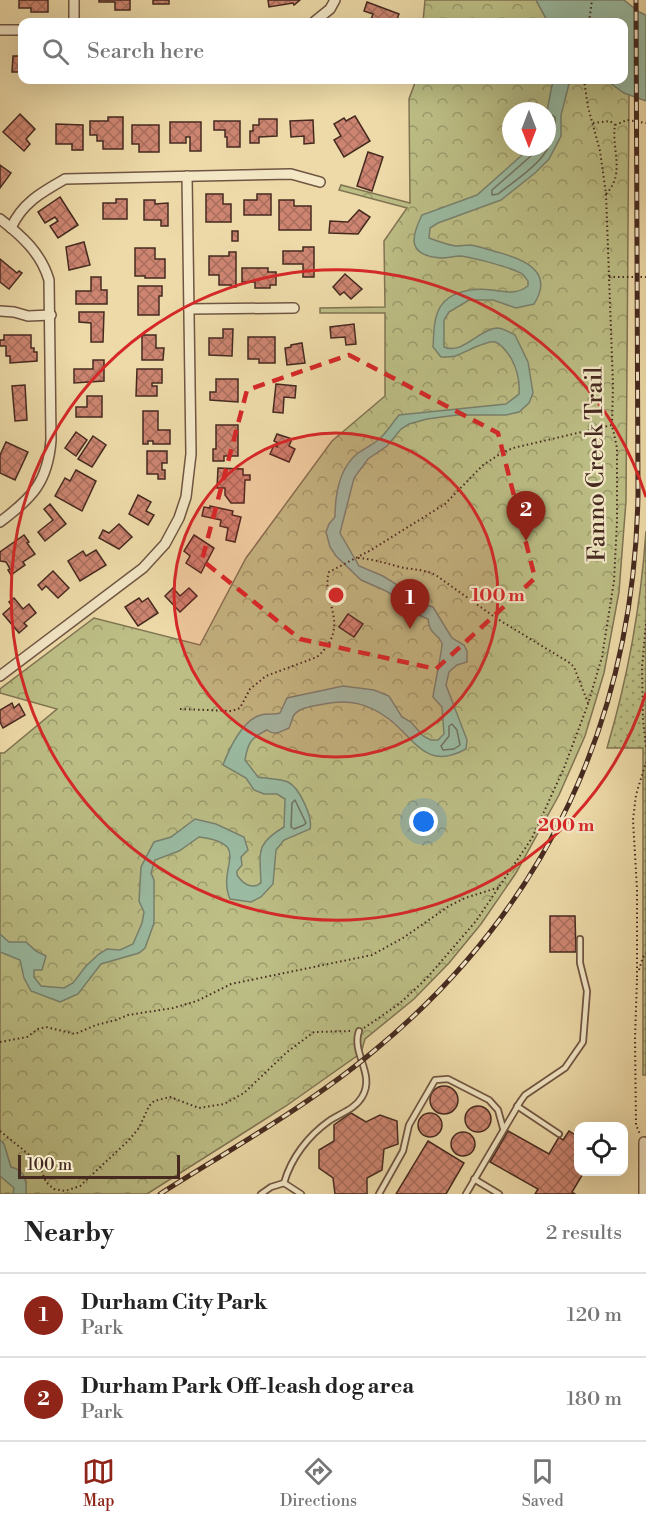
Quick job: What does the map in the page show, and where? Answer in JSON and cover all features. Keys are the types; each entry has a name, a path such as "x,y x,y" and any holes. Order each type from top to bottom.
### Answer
{"street":[{"path":"74,0 74,18"},
{"path":"319,18 330,9 335,0"},
{"path":"0,30 18,30"},
{"path":"11,228 17,214 40,193 65,179 291,174 320,182"},
{"path":"0,676 143,568 165,544 186,497 191,454 188,176"},
{"path":"0,219 33,249 46,270 51,293 51,451 44,474 33,494 3,519 0,509"},
{"path":"189,309 294,308"},
{"path":"0,311 28,316 51,315"},
{"path":"644,1194 645,1141"}],"lane":[{"path":"466,1194 503,1128 525,1095 565,1068 583,1042 587,991 580,963 580,939"},
{"path":"284,1183 290,1166 312,1135 351,1109 363,1096 366,1079 365,1065 358,1052 359,1030"},
{"path":"379,1194 403,1151 409,1125 435,1080 448,1079 489,1100 498,1110 503,1128"},
{"path":"517,1106 559,1134"},
{"path":"474,1179 499,1194"},
{"path":"261,1194 271,1187 284,1183"},
{"path":"284,1183 301,1194"}],"path":[{"path":"590,18 592,0"},
{"name":"Fanno Creek Trail","path":"359,1030 399,1004 426,979 476,921 532,838 551,800 588,704 602,657 614,581 618,494 617,448 612,425 613,385 606,194 600,151 591,123 585,84"},
{"path":"591,123 610,121 615,124 627,120 646,123"},
{"path":"606,194 611,189 617,173 615,124"},
{"path":"609,278 646,277"},
{"path":"180,709 232,711 240,708 250,689 266,676 317,657 333,633 334,618 327,581 329,572 371,550 445,504 483,465 513,448 612,425"},
{"path":"354,558 380,560 400,567 426,571 437,576 495,618 570,663 574,667 588,704"},
{"path":"646,624 642,667 646,747"},
{"path":"645,1141 636,1125 637,889 633,820 636,795 646,762"},
{"path":"0,1042 27,1037 41,1028 75,1034 128,1015 173,1008 197,1001 231,984 372,955 404,938 428,919 457,902 500,887"},
{"path":"637,977 639,965 646,953"},
{"path":"0,1131 38,1162 46,1182 54,1189 65,1191 80,1186 129,1142 154,1101 170,1097 199,1108 224,1104 243,1093 287,1052 314,1032 359,1030"}],"highlighted area":[{"path":"349,355 498,433 535,578 436,669 300,639 202,560 247,390"}],"green space":[{"path":"425,0 536,0 546,18 423,18"},
{"path":"415,84 613,84 629,94 626,501 619,592 604,673 585,736 559,795 516,873 481,924 449,963 414,999 365,1039 361,1053 286,1106 147,1194 0,1194 0,753 4,753 57,709 0,693 0,689 94,618 200,645 246,558 332,441 385,396 385,313 320,313 320,308 385,307 384,241 407,208 339,190 341,185 410,203 409,99"},
{"path":"646,531 646,1075 643,1075 643,748 607,748 632,640 641,586"}],"water":[{"path":"536,0 624,0 646,15 646,101 624,93 612,84 628,84 628,18 546,18"},
{"path":"552,84 569,84 561,115 561,136 556,146 556,102 549,102"},
{"path":"521,156 551,156 535,173 501,200 438,223 430,228 429,238 442,243 473,246 517,258 533,268 538,275 541,283 540,293 534,304 516,308 493,300 469,300 449,312 444,320 444,347 451,349 464,345 490,329 504,329 515,335 528,362 533,393 529,403 519,412 506,415 457,415 427,419 401,429 387,446 368,459 354,478 340,533 359,566 399,586 418,603 433,607 452,638 464,645 467,651 467,662 457,665 449,672 446,685 467,740 466,749 441,757 431,755 415,744 389,719 373,709 350,702 312,706 300,710 294,715 289,728 275,733 267,730 254,738 246,754 245,760 258,777 281,780 293,785 305,804 310,818 310,829 284,840 276,850 273,884 261,897 251,902 230,899 227,887 229,851 225,845 216,840 199,837 179,851 155,860 151,873 154,880 154,923 145,948 139,953 101,964 78,994 60,1002 31,991 24,978 20,960 0,952 0,934 9,942 26,942 46,956 42,970 34,970 34,977 41,986 64,988 73,983 99,954 107,949 120,950 133,944 144,912 139,901 141,867 154,842 171,837 195,819 216,824 244,837 248,850 241,857 242,865 237,875 248,885 254,886 261,883 261,850 268,839 284,827 285,799 277,794 264,794 254,790 246,778 223,765 237,736 254,718 263,714 280,713 287,698 343,686 374,690 389,696 402,717 411,722 423,736 431,740 438,740 444,734 442,707 433,697 442,643 432,631 428,619 407,610 399,600 386,591 361,580 336,556 330,547 326,532 335,517 337,491 346,466 358,453 381,438 399,415 506,404 519,394 515,367 500,344 491,342 455,356 441,357 433,347 436,318 441,307 452,296 476,289 515,292 528,286 528,281 523,275 502,266 460,256 431,257 423,254 415,245 415,232 422,215 477,195"},
{"path":"0,1140 4,1144 11,1167 16,1168 24,1177 26,1194 13,1194 14,1188 0,1176"}],"building":[{"path":"19,0 48,0 48,12 31,12 31,8 19,8"},
{"path":"99,0 130,0 130,10 115,10 115,2 99,2"},
{"path":"153,0 169,0 169,4 153,4"},
{"path":"268,0 300,0 294,5 293,3 269,7"},
{"path":"367,2 399,14 398,18 372,18 373,14 364,11"},
{"path":"13,56 18,56 18,72 12,72"},
{"path":"20,114 35,129 26,139 30,144 24,151 3,132"},
{"path":"355,116 370,141 344,157 334,140 341,136 334,124 344,118 346,121"},
{"path":"108,117 123,117 123,149 103,149 103,141 97,141 97,135 90,135 90,121 108,121"},
{"path":"259,119 277,119 277,136 259,137 259,143 250,143 250,131 253,131 253,125 259,125"},
{"path":"313,120 314,143 304,144 304,136 291,137 290,121"},
{"path":"214,121 240,121 240,147 227,147 225,130 214,130"},
{"path":"170,122 201,122 201,151 190,151 190,137 186,137 186,143 170,143"},
{"path":"56,124 83,125 83,150 72,150 72,144 56,144"},
{"path":"132,125 159,125 159,152 139,152 139,144 132,144"},
{"path":"368,152 383,157 372,191 357,186"},
{"path":"0,165 11,173 0,188"},
{"path":"206,194 223,194 223,204 231,204 231,222 206,222"},
{"path":"257,194 271,194 271,215 244,215 244,200 257,200"},
{"path":"60,197 78,225 58,238 50,226 58,221 55,217 45,223 38,212"},
{"path":"116,199 127,199 127,219 103,219 103,203 116,203"},
{"path":"144,200 155,200 155,204 168,203 168,226 161,226 161,220 144,220"},
{"path":"279,200 294,200 294,206 311,206 311,230 279,230"},
{"path":"359,210 370,217 358,234 329,233 330,221 348,222"},
{"path":"232,231 238,231 238,241 232,241"},
{"path":"84,242 90,265 69,270 66,247"},
{"path":"303,247 314,247 314,277 303,277 303,264 283,264 283,251 303,251"},
{"path":"135,248 155,248 155,259 165,259 165,278 135,276"},
{"path":"229,252 236,252 236,287 219,285 219,275 209,275 209,256 229,256"},
{"path":"0,259 17,273 19,271 22,273 9,289 0,282"},
{"path":"242,268 268,268 268,272 276,272 276,285 270,285 270,288 255,288 255,282 242,282"},
{"path":"345,274 362,289 351,299 344,292 340,295 333,287"},
{"path":"91,277 101,277 101,290 107,290 107,304 76,304 76,291 91,291"},
{"path":"138,286 162,286 162,296 159,296 159,315 138,315"},
{"path":"79,312 104,312 103,342 91,342 91,323 79,322"},
{"path":"354,324 356,344 346,345 345,337 331,338 330,327"},
{"path":"223,329 233,329 232,356 209,355 209,338 223,338"},
{"path":"4,335 31,335 31,348 37,352 37,361 10,363 10,356 6,356 6,346 0,346 0,340 4,340"},
{"path":"142,335 156,335 156,348 164,348 163,360 142,360"},
{"path":"248,337 275,337 275,363 259,363 259,359 248,359"},
{"path":"302,343 305,363 287,365 285,348"},
{"path":"93,360 104,360 104,381 74,383 74,369 93,369"},
{"path":"137,369 162,369 162,383 152,383 152,386 157,386 157,396 136,396"},
{"path":"216,379 238,379 238,402 210,400 210,392 216,392"},
{"path":"276,384 296,386 295,398 284,397 283,413 273,412"},
{"path":"25,385 27,420 15,421 12,386"},
{"path":"87,396 102,396 102,417 76,417 76,407 87,407"},
{"path":"143,411 158,411 158,430 170,430 170,444 153,444 153,441 148,441 148,444 143,444"},
{"path":"216,425 238,425 238,456 224,456 224,461 213,461 213,449 216,449"},
{"path":"76,432 87,440 76,456 65,448"},
{"path":"277,434 292,439 289,446 295,449 289,462 270,454 274,445 277,447 278,443 274,441"},
{"path":"93,436 106,445 92,467 78,459"},
{"path":"6,442 28,452 15,480 0,473 0,455"},
{"path":"147,451 167,451 167,463 162,463 165,479 158,479 158,474 147,474"},
{"path":"218,468 243,469 243,475 250,475 250,480 245,480 244,503 231,503 225,495 225,488 217,488"},
{"path":"76,470 96,481 82,511 55,496 65,478 70,481"},
{"path":"138,495 151,502 146,511 154,515 148,525 129,514"},
{"path":"50,504 66,524 45,541 38,532 53,520 44,509"},
{"path":"210,506 233,511 232,515 241,517 235,542 226,540 228,528 220,526 221,520 202,516 204,507 210,508"},
{"path":"119,524 132,537 119,549 99,538 103,530 109,533"},
{"path":"24,535 35,554 23,562 25,565 11,575 6,562 0,561 0,552"},
{"path":"194,535 214,548 201,573 186,563 190,556 184,551"},
{"path":"96,550 106,565 80,581 68,561 83,551 86,556"},
{"path":"53,571 69,588 58,598 46,586 42,590 38,585"},
{"path":"173,588 180,596 189,588 197,596 180,612 165,596"},
{"path":"14,598 23,609 29,604 36,613 24,623 27,626 19,633 3,614 12,606 9,602"},
{"path":"139,598 142,602 148,598 158,613 138,626 125,607"},
{"path":"348,614 363,624 354,637 339,627"},
{"path":"12,703 14,708 19,704 25,715 3,728 0,722 0,710"},
{"path":"550,916 575,916 576,952 550,952"},
{"path":"444,1086 454,1090 458,1100 454,1110 444,1114 434,1110 430,1100 434,1090"},
{"path":"478,1106 487,1110 491,1119 487,1128 478,1132 469,1128 465,1119 469,1110"},
{"path":"351,1113 366,1122 380,1115 397,1121 398,1144 384,1149 382,1170 367,1178 367,1194 335,1194 333,1178 319,1168 319,1150 334,1141 334,1125"},
{"path":"430,1113 439,1116 442,1125 439,1134 430,1137 421,1134 418,1125 421,1116"},
{"path":"508,1131 549,1154 559,1137 563,1140 569,1131 574,1134 574,1176 582,1176 572,1192 575,1194 535,1194 538,1189 490,1162"},
{"path":"463,1132 472,1135 475,1144 472,1153 463,1156 454,1153 451,1144 454,1135"},
{"path":"428,1141 464,1163 446,1194 396,1194"}],"railway":[{"path":"160,1194 324,1089 375,1050 436,994 488,935 533,871 570,802 598,731 619,655 633,577 638,495 636,0"}],"place":[{"name":"Durham Park Off-leash dog area","path":"526,541"},
{"name":"Durham City Park","path":"410,629"}]}
